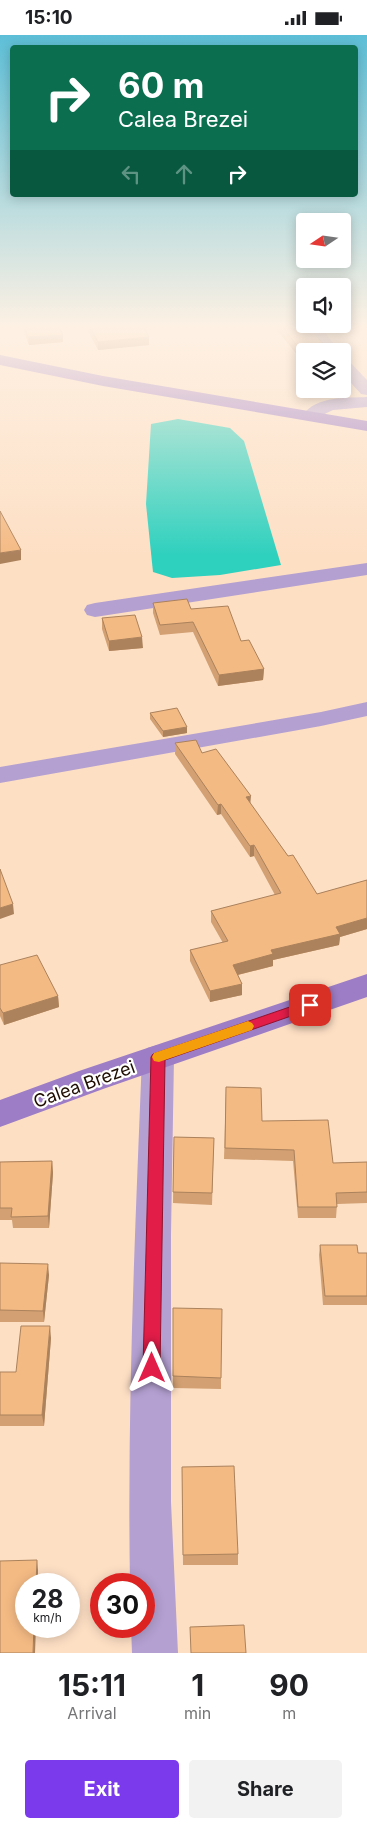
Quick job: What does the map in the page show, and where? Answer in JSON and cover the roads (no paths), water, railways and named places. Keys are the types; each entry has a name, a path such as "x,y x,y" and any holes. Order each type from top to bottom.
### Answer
{"street":[{"path":"247,405 367,426"},
{"path":"312,415 329,405 335,405"},
{"path":"95,610 367,569"},
{"path":"0,775 321,719 367,709"},
{"name":"Calea Brezei","path":"0,1114 367,985"},
{"path":"155,1653 150,1502 153,1234 158,1057"}],"water":[{"path":"178,419 230,428 244,441 281,565 220,575 172,578 153,572 146,504 151,424"}]}
